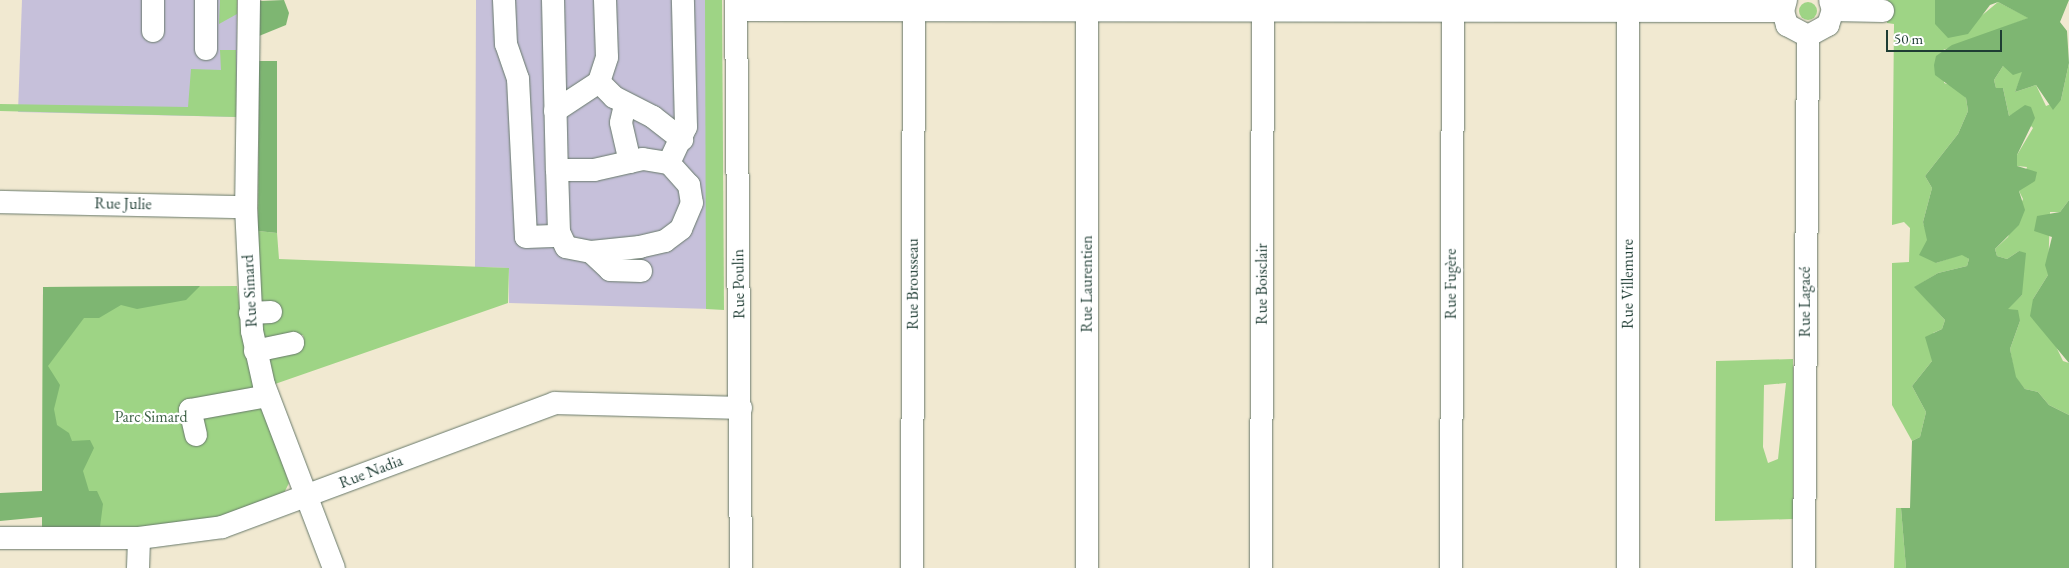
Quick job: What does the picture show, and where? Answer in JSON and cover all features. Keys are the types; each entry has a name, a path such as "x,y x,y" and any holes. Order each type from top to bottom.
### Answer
{"street":[{"path":"153,0 153,30"},
{"path":"206,0 206,49"},
{"name":"Rue Simard","path":"249,0 246,206 260,312 247,346 334,568"},
{"path":"504,0 506,44 518,79 526,237 560,236"},
{"path":"553,0 555,111 557,170 560,236 566,246 591,252 640,247 665,240 681,229 692,203 689,186 669,164 630,162 594,170 557,170"},
{"path":"555,111 600,82 606,57 605,0"},
{"path":"669,164 682,140 686,128 683,0"},
{"path":"736,5 1784,5 1793,31 1808,36 1822,31 1831,5 1883,11"},
{"name":"Rue Poulin","path":"736,5 741,568"},
{"name":"Rue Brousseau","path":"912,568 914,5"},
{"name":"Rue Laurentien","path":"1087,5 1087,568"},
{"name":"Rue Boisclair","path":"1261,568 1263,5"},
{"name":"Rue Villemure","path":"1628,5 1628,568"},
{"name":"Rue Fugère","path":"1451,568 1453,6"},
{"name":"Rue Lagacé","path":"1804,568 1808,36"},
{"path":"600,82 625,105 653,117 682,140"},
{"path":"625,105 621,123 630,162"},
{"path":"522,139 556,138"},
{"name":"Rue Julie","path":"0,202 246,206"},
{"path":"591,252 610,270 641,271"},
{"path":"247,346 293,343"},
{"path":"196,435 190,410 268,396"},
{"name":"Rue Nadia","path":"0,538 138,538 222,527 306,498 555,403 740,408"},
{"path":"138,538 138,568"}],"shaded area":[{"path":"22,0 237,0 237,117 18,112"},
{"path":"476,0 709,0 711,309 509,303 509,268 475,267"}],"green space":[{"path":"220,0 237,0 237,14 219,24"},
{"path":"284,0 289,13 286,25 259,36 260,1"},
{"path":"705,0 722,0 724,310 706,309"},
{"path":"1888,0 1935,0 1935,24 1980,17 1998,2 2029,18 1943,50 1944,83 1957,87 1966,98 1968,111 1958,134 1925,176 1932,188 1923,222 1936,263 1962,254 1969,259 1967,266 1938,273 1915,287 1945,320 1942,329 1933,333 1932,361 1912,386 1926,412 1920,437 1912,441 1892,405 1892,263 1909,262 1910,228 1904,222 1892,225 1894,24 1887,23"},
{"path":"1935,0 2069,0 2060,22 2067,31 2069,63 2061,100 2053,110 2036,85 2015,92 2022,72 2013,75 2003,66 1994,80 1996,88 2003,88 2009,116 2025,105 2031,107 2035,118 2017,155 2017,166 2037,172 2035,181 2019,191 2025,210 2019,225 1995,249 1997,256 2007,259 2019,251 2026,253 2022,295 2008,309 2018,310 2020,321 2010,349 2016,377 2025,389 2038,392 2049,405 2069,415 2069,568 1906,568 1901,508 1910,508 1912,441 1920,437 1926,412 1912,386 1932,361 1925,337 1942,329 1945,320 1914,287 1938,273 1967,266 1969,259 1962,255 1936,263 1919,255 1927,240 1923,222 1932,188 1925,176 1958,134 1968,111 1966,98 1935,75 1934,65 1936,56 1952,45 2028,18 1998,2 1990,5 1968,34 1948,38 1935,24"},
{"path":"1808,2 1814,5 1817,11 1814,17 1808,20 1802,17 1799,11 1802,5"},
{"path":"220,50 236,50 237,117 0,111 0,104 188,107 191,69 221,70"},
{"path":"259,61 277,61 277,233 258,231"},
{"path":"2069,63 2069,200 2060,212 2050,212 2048,275 2033,299 2063,361 2069,363 2069,415 2049,405 2038,392 2025,389 2015,377 2010,349 2020,321 2007,309 2022,295 2019,251 2007,259 1997,256 1995,249 2008,237 2023,199 2019,191 2027,167 2017,166 2017,155 2033,128 2017,112 2009,116 2003,88 1996,88 1994,80 2003,66 2023,72 2015,92 2036,85 2046,106 2061,100"},
{"path":"2069,200 2069,363 2030,316 2033,299 2048,275 2045,265 2052,237 2034,231 2037,216 2060,212"},
{"path":"258,231 277,233 279,259 509,268 508,303 275,384 268,359 298,348 304,339 303,335 263,339 258,306"},
{"path":"200,286 186,300 137,309 121,305 99,318 84,318 48,366 60,385 54,409 57,425 69,433 72,441 90,440 94,448 83,471 89,491 97,491 103,504 100,527 42,527 42,517 0,521 0,493 42,491 43,287"},
{"name":"Parc Simard","path":"237,286 245,352 289,483 284,493 234,515 164,527 42,527 43,287"},
{"path":"1793,359 1793,519 1715,521 1716,361","holes":["1786,383 1778,459 1768,463 1763,447 1764,385"]},
{"path":"1896,508 1901,508 1906,568 1894,568"}]}
